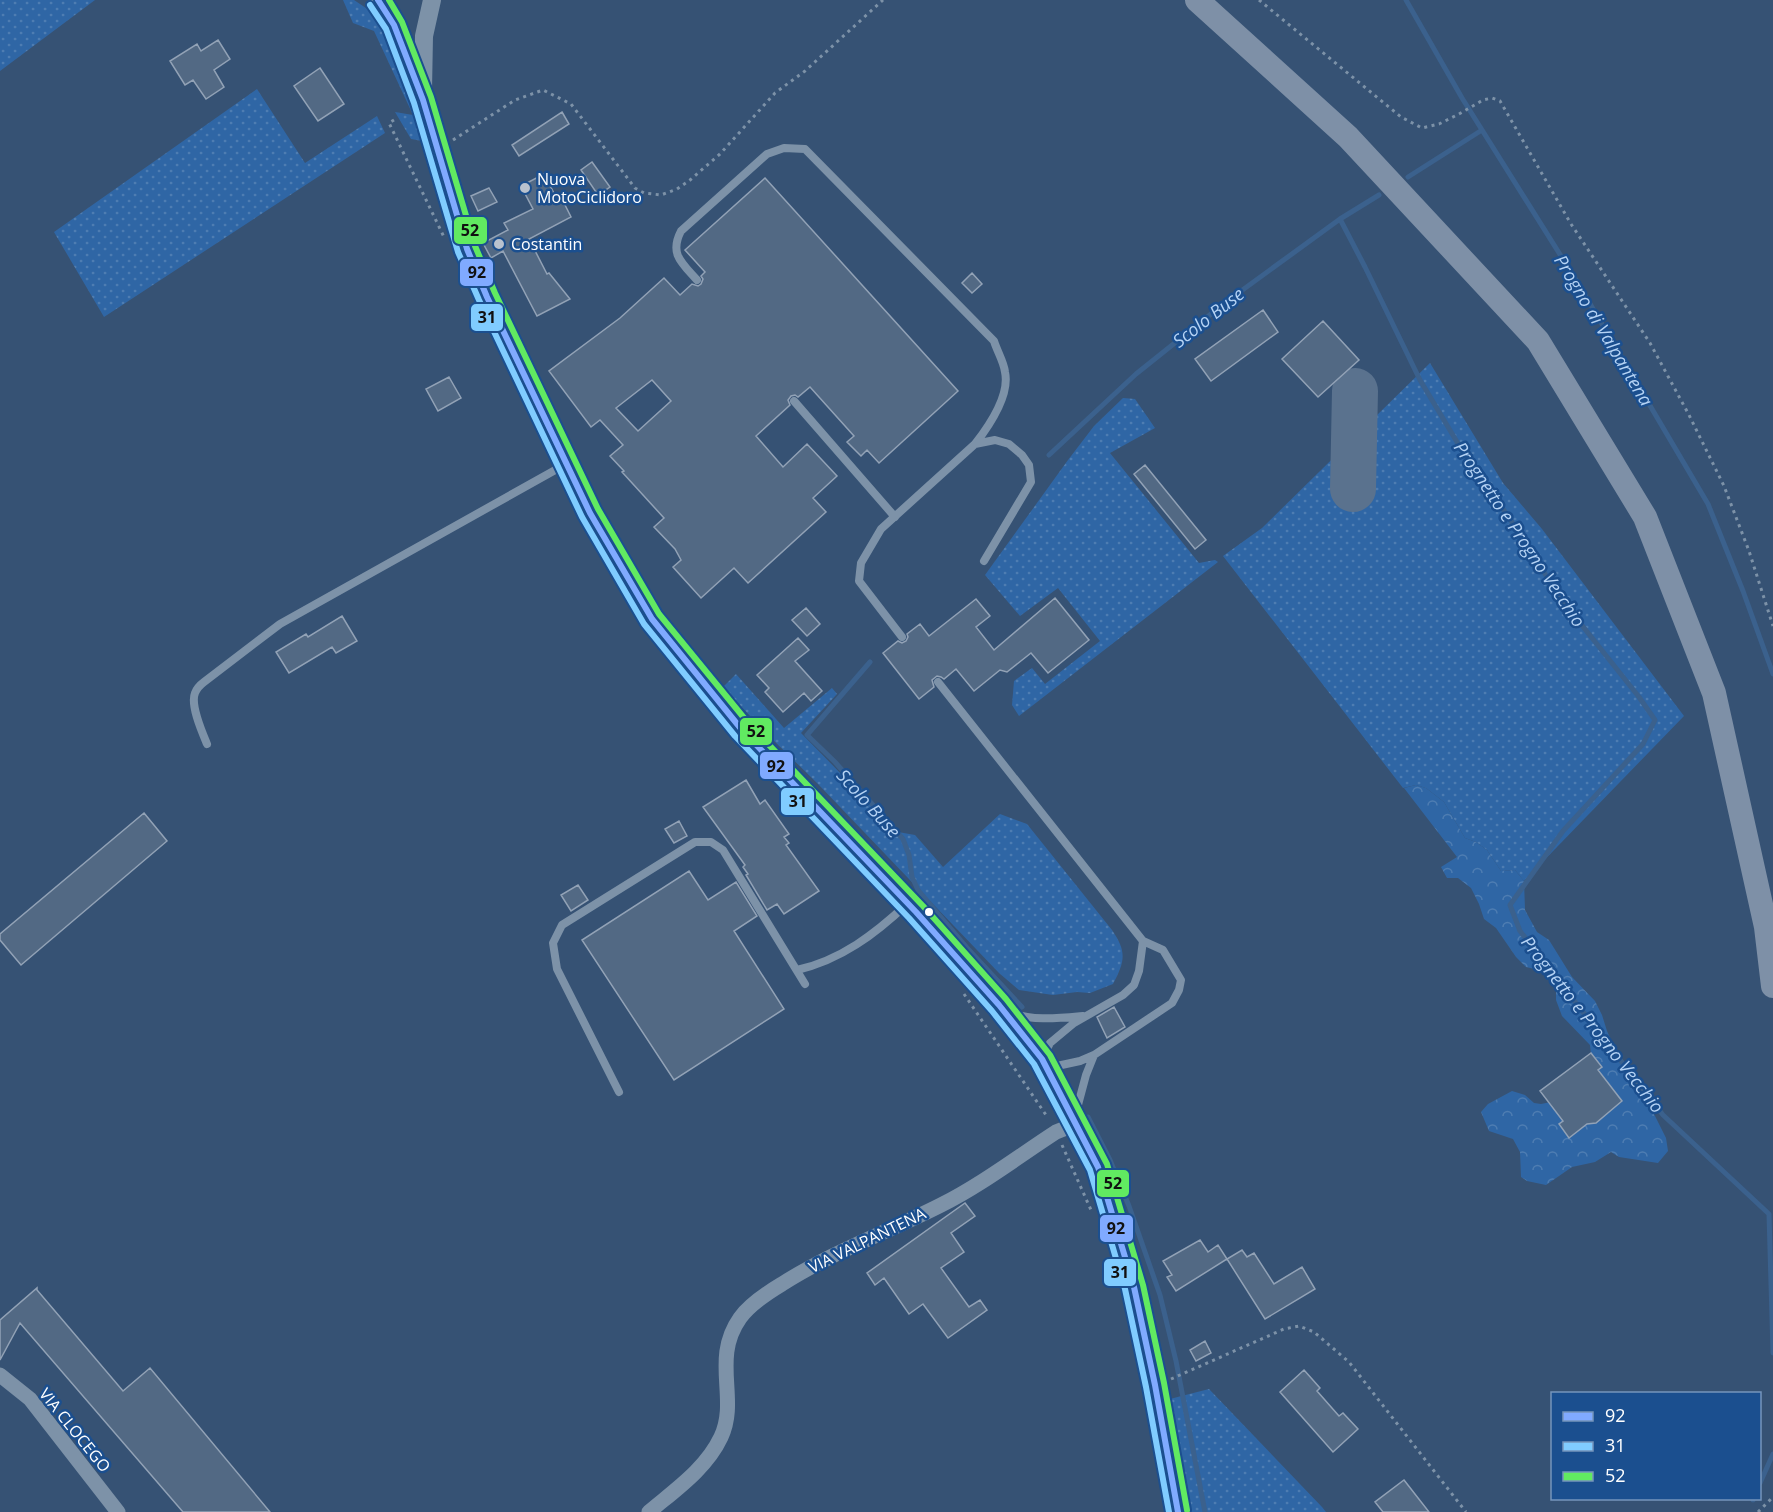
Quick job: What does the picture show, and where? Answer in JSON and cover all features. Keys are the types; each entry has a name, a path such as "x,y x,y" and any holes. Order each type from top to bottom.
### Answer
{"highway":[{"path":"1197,0 1348,137 1538,341 1645,517 1714,693 1766,927 1773,986"}],"street":[{"path":"378,0 394,25 423,100 467,249 488,297 590,513 652,619 742,730 908,904 999,1005 1042,1059 1098,1167 1134,1287 1155,1385 1178,1512"},
{"path":"423,100 423,36 432,0"},
{"name":"VIA VALPANTENA","path":"649,1512 703,1465 722,1436 726,1422 725,1361 730,1334 741,1316 757,1301 811,1267 942,1205 1075,1122"},
{"name":"VIA CLOCEGO","path":"0,1375 30,1399 118,1512"}],"lane":[{"path":"697,280 676,254 676,240 681,231 767,154 784,148 805,149 994,341 1005,372 1005,392 984,432 975,444 881,529 861,563 860,581 902,637"},
{"path":"794,401 895,517"},
{"path":"975,444 995,440 1009,444 1022,455 1029,465 1031,482 984,561"},
{"path":"207,744 197,718 193,696 204,682 280,624 566,464"},
{"path":"938,682 1143,941 1163,950 1180,980 1179,990 1172,1003 1094,1055 1057,1066 1042,1059 1050,1043 1084,1016 1123,995 1134,985 1139,971 1143,941"},
{"path":"619,1092 557,969 553,943 562,925 695,842 711,842 723,850 805,984"},
{"path":"797,970 832,959 884,926 908,904"},
{"path":"999,1005 1014,1014 1048,1019 1084,1016"},
{"path":"1075,1122 1086,1075 1094,1055"}],"path":[{"path":"435,143 447,145 472,126 515,100 543,90 571,104 635,188 644,193 661,195 677,189 720,154 775,93 805,71 884,0"},
{"path":"1259,0 1401,117 1414,125 1422,128 1439,124 1483,100 1492,98 1500,101 1570,224 1650,343 1689,415 1725,486 1773,626"},
{"path":"389,123 394,120"},
{"path":"1169,1380 1284,1329 1299,1326 1314,1332 1349,1362 1466,1512"},
{"path":"1758,1512 1773,1497"}],"green space":[{"path":"0,0 95,0 0,71"},
{"path":"343,0 354,0 369,10 386,27 403,62 422,141 411,139 395,112 413,115 374,31 353,23"},
{"path":"257,89 305,163 377,116 385,133 104,317 54,232"},
{"path":"1430,363 1503,483 1542,529 1684,716 1524,881 1515,870 1501,871 1487,850 1465,838 1444,802 1426,788 1416,785 1403,788 1223,556 1262,528"},
{"path":"1123,398 1135,399 1155,428 1110,453 1199,563 1215,560 1218,562 1019,716 1012,705 1014,681 1032,668 1045,684 1100,641 1058,588 1020,616 985,575 1094,426"},
{"path":"736,674 784,728 832,688 837,694 801,733 898,832 915,835 943,867 1000,814 1027,824 1117,938 1123,957 1113,984 1090,993 1053,995 1019,990 999,973 723,687"},
{"path":"1416,785 1426,788 1444,802 1465,838 1487,850 1501,871 1515,870 1524,881 1525,910 1537,932 1549,940 1572,977 1595,1001 1628,1077 1654,1114 1666,1138 1668,1151 1658,1163 1619,1157 1611,1152 1595,1162 1572,1167 1546,1185 1527,1181 1521,1177 1520,1152 1513,1139 1489,1131 1481,1112 1488,1104 1512,1091 1525,1095 1534,1103 1551,1102 1591,1055 1590,1045 1562,1016 1556,1000 1556,989 1547,972 1526,967 1516,957 1496,928 1484,919 1471,888 1458,878 1447,878 1441,867 1457,857 1404,788"},
{"path":"1209,1389 1326,1512 1190,1512 1166,1400"}],"building":[{"path":"218,40 230,59 214,70 224,87 206,99 193,80 185,85 170,61 197,44 201,51"},
{"path":"320,68 344,104 318,121 294,86"},
{"path":"562,112 569,124 519,156 512,145"},
{"path":"592,162 610,187 598,195 581,170"},
{"path":"544,174 556,197 560,195 571,217 529,239 547,274 549,273 570,299 537,316 503,251 491,258 483,243 508,230 504,223 533,209 521,186"},
{"path":"765,178 958,391 879,463 867,450 861,456 847,442 854,436 810,387 798,397 791,396 788,400 790,405 756,436 783,467 807,444 837,476 813,498 826,512 748,583 734,568 701,598 673,567 681,560 675,549 654,527 664,518 610,456 623,445 600,420 591,427 549,371 620,318 664,278 680,295 692,284 698,286 701,284 703,279 701,276 705,272 685,250","holes":["652,380 671,401 638,431 616,408"]},
{"path":"489,188 497,202 478,211 471,196"},
{"path":"972,273 982,284 972,293 962,283"},
{"path":"1263,310 1278,332 1211,381 1195,359"},
{"path":"1323,321 1359,360 1318,397 1282,359"},
{"path":"449,377 461,398 438,411 426,389"},
{"path":"1145,465 1206,540 1195,549 1134,474"},
{"path":"1055,598 1089,640 1048,673 1031,653 1007,672 1000,670 974,691 956,669 944,679 937,676 932,680 934,687 919,699 883,653 898,641 902,643 906,641 907,634 920,624 929,636 976,599 990,616 976,627 994,650"},
{"path":"806,608 820,624 807,636 792,620"},
{"path":"342,616 357,641 336,653 332,647 289,673 276,652 306,634 308,637"},
{"path":"798,638 809,650 795,661 822,691 811,701 804,693 783,712 765,692 769,688 757,675"},
{"path":"746,780 760,804 765,800 789,834 784,837 789,843 786,845 819,891 784,914 777,904 767,910 746,875 748,874 743,867 745,865 703,807"},
{"path":"144,813 167,841 21,965 0,940 0,934"},
{"path":"679,821 687,836 674,843 665,829"},
{"path":"689,871 708,900 736,882 757,916 734,931 784,1009 674,1080 582,940"},
{"path":"578,885 588,900 571,911 561,895"},
{"path":"1114,1007 1125,1027 1107,1038 1097,1017"},
{"path":"1591,1053 1602,1067 1598,1070 1622,1101 1596,1123 1587,1124 1569,1138 1559,1124 1563,1121 1540,1091"},
{"path":"965,1203 975,1216 951,1233 964,1252 941,1268 969,1307 980,1300 987,1310 948,1338 923,1304 909,1314 884,1278 875,1285 867,1273"},
{"path":"1200,1240 1208,1252 1218,1245 1227,1259 1176,1291 1167,1277 1172,1275 1163,1261"},
{"path":"1242,1250 1247,1257 1254,1253 1274,1284 1302,1267 1315,1289 1265,1319 1227,1259"},
{"path":"37,1288 123,1391 150,1368 270,1512 183,1512 20,1323 0,1360 0,1320"},
{"path":"1205,1341 1211,1353 1196,1361 1190,1350"},
{"path":"1304,1370 1320,1388 1317,1391 1339,1416 1343,1413 1358,1429 1333,1452 1280,1392"},
{"path":"1404,1480 1429,1512 1383,1512 1375,1502"}],"waterway":[{"name":"Progno di Valpantena","path":"1406,0 1462,98 1576,280 1708,504 1773,674"},
{"name":"Scolo Buse","path":"1408,177 1482,130"},
{"name":"Scolo Buse","path":"1049,455 1136,374 1226,302 1340,219 1379,195"},
{"name":"Prognetto e Progno Vecchio","path":"1340,219 1420,380 1463,452 1510,519 1561,599 1655,720 1643,744 1563,831 1510,905 1520,931 1663,1115 1769,1214 1773,1353"},
{"name":"Scolo Buse","path":"870,662 807,735 835,762 903,839 909,855 912,877 918,890 1022,1007"},
{"name":"Scolo Buse","path":"1088,1117 1110,1160 1129,1206 1160,1295 1176,1361 1205,1512"},
{"name":"Prognetto e Progno Vecchio","path":"1761,1481 1773,1454"}],"taxiway":[{"path":"1353,489 1355,391"}],"transit line":[{"name":"92","path":"378,0 394,25 423,100 467,249 487,297 590,513 652,619 742,730 916,912 999,1005 1042,1059 1098,1167 1134,1287 1155,1385 1178,1512"},
{"name":"52","path":"389,0 402,22 431,97 475,246 495,293 598,509 659,614 749,724 923,906 1006,999 1050,1055 1107,1164 1143,1285 1164,1383 1187,1510"},
{"name":"31","path":"370,5 386,29 414,103 458,252 479,300 582,517 644,624 735,736 909,918 992,1011 1034,1064 1090,1170 1125,1289 1169,1512"}],"place":[{"name":"Nuova MotoCiclidoro","path":"525,188"},
{"name":"Costantin","path":"499,244"}]}
